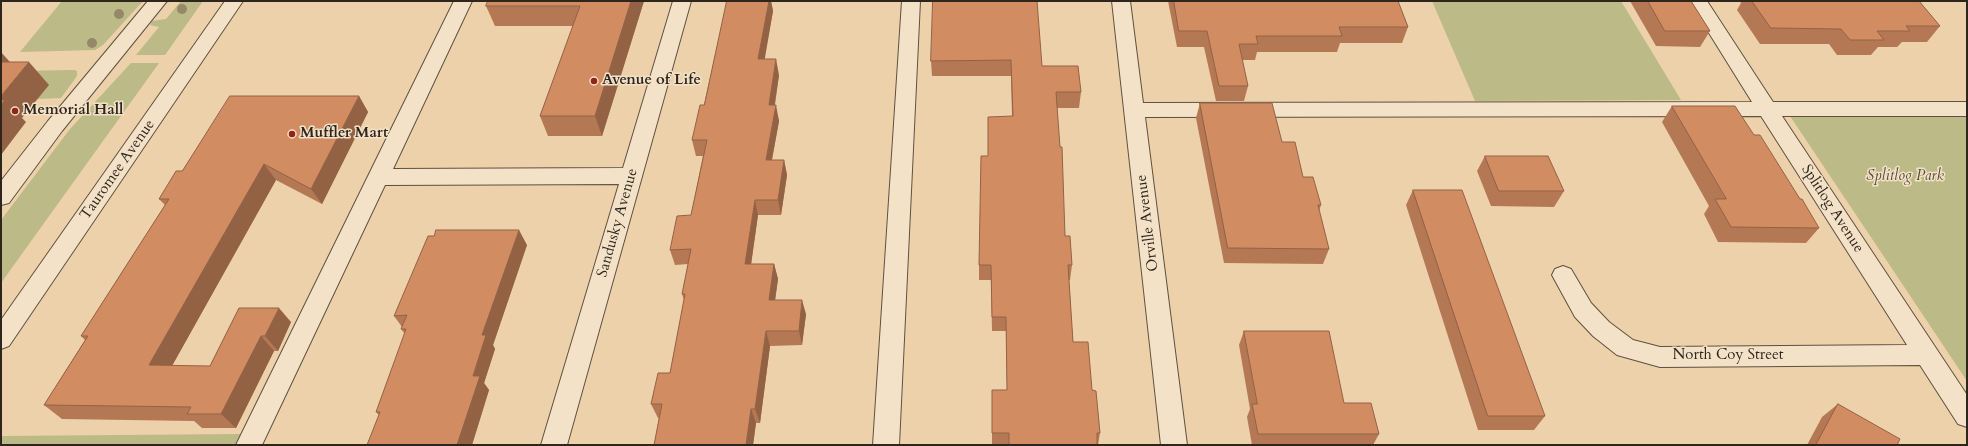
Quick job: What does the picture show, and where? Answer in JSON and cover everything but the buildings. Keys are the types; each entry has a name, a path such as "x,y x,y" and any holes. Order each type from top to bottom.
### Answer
{"street":[{"path":"1,197 55,126 158,1"},
{"name":"Tauromee Avenue","path":"3,334 234,1"},
{"path":"249,445 463,1"},
{"name":"Sandusky Avenue","path":"554,445 682,1"},
{"path":"886,445 911,1"},
{"name":"Orville Avenue","path":"1121,1 1174,445"},
{"name":"Splitlog Avenue","path":"1698,1 1770,110 1825,200 1967,416"},
{"path":"1135,110 1967,109"},
{"path":"378,177 631,176"},
{"name":"North Coy Street","path":"1563,275 1583,310 1600,329 1626,348 1660,357 1928,356"}],"green space":[{"path":"62,1 143,1 103,45 95,50 20,52"},
{"path":"181,1 203,1 165,55 136,55 159,27 150,25 152,21 166,19"},
{"path":"1432,1 1621,1 1681,100 1475,101"},
{"path":"131,63 159,63 1,283 1,220 70,129"},
{"path":"17,71 77,71 77,76 61,98 38,99"},
{"name":"Splitlog Park","path":"1967,115 1967,381 1790,116"},
{"path":"242,434 237,445 1,445 1,436"}],"place":[{"name":"Avenue of Life","path":"594,81"},
{"name":"Memorial Hall","path":"15,111"},
{"name":"Muffler Mart","path":"292,134"}]}
